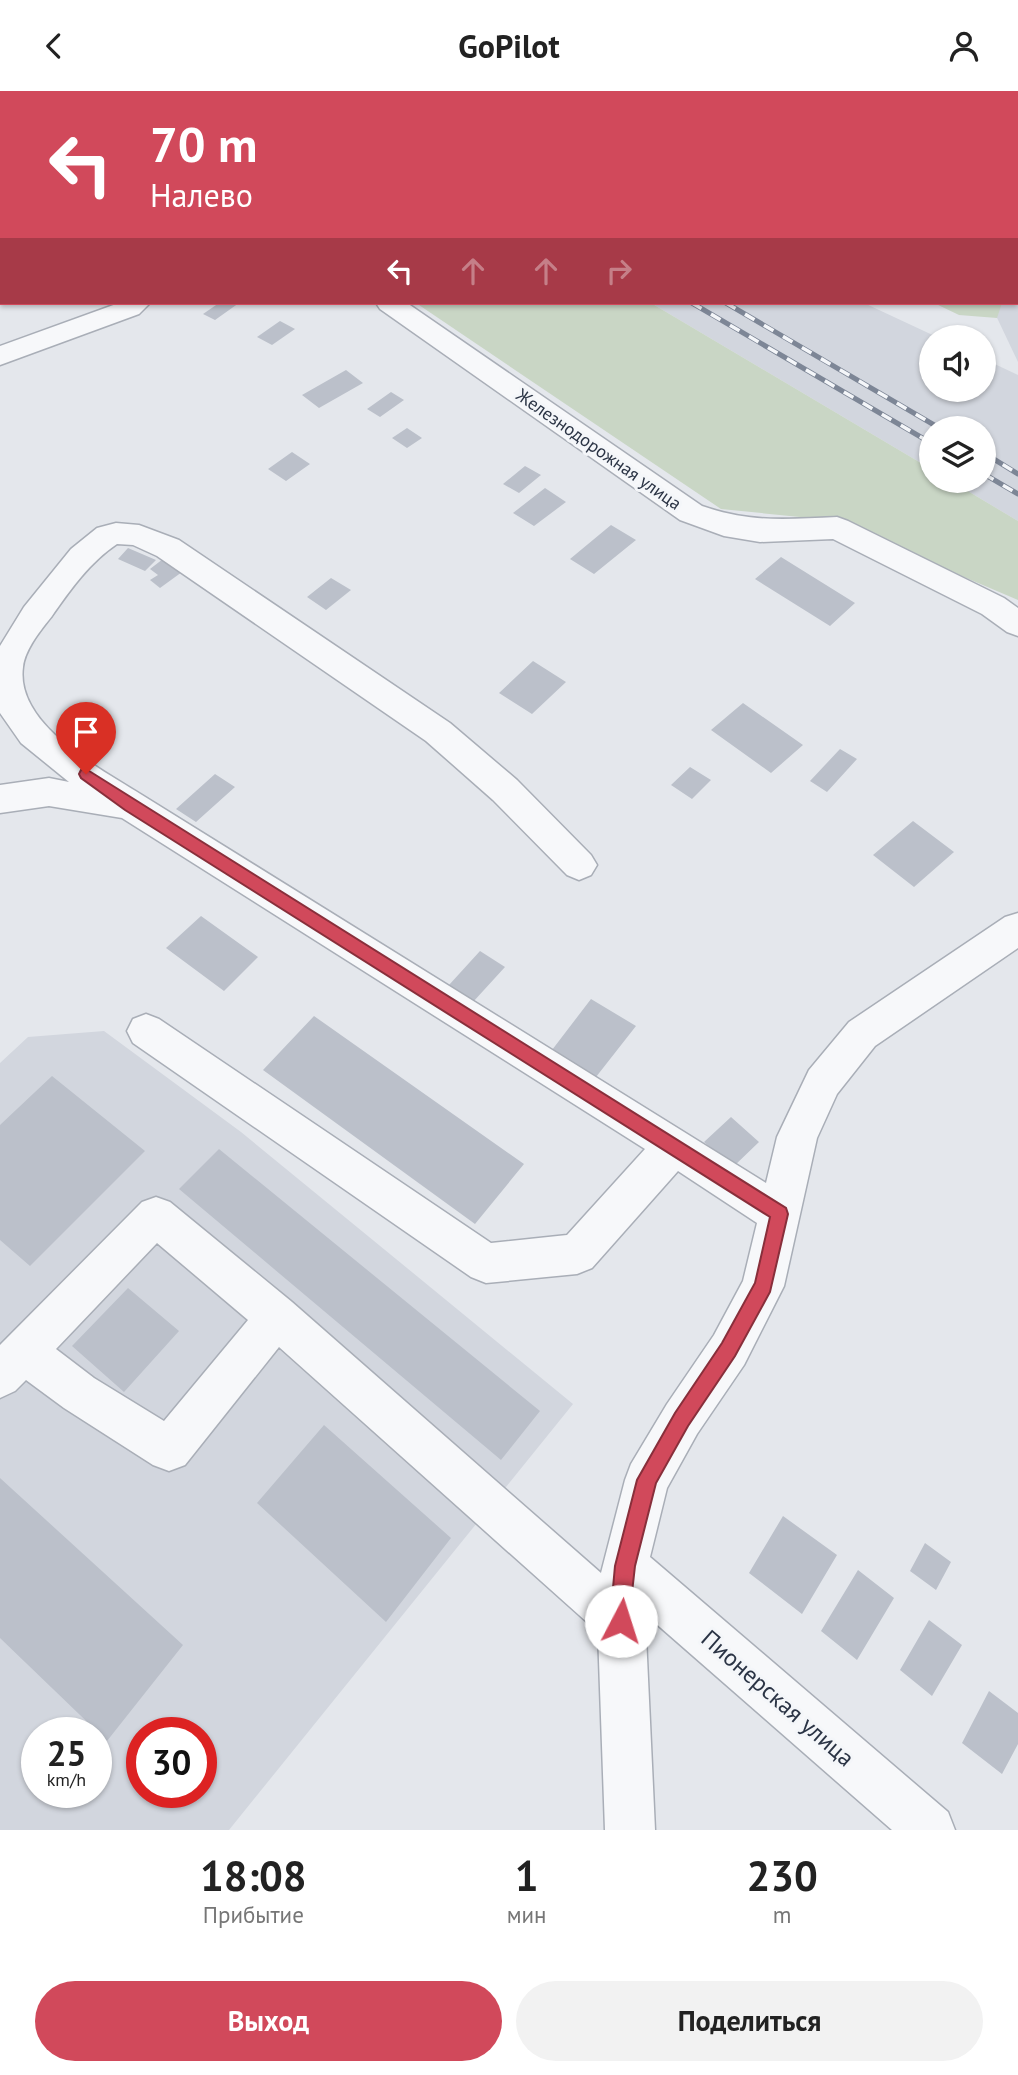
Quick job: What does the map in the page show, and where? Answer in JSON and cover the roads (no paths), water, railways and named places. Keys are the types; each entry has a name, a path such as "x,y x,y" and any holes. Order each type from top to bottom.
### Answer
{"street":[{"path":"0,356 134,305"},
{"name":"Железнодорожная улица","path":"392,305 691,513 724,525 760,531 837,529 993,606 1018,624"},
{"path":"579,865 505,790 438,732 168,548 134,533 107,536 74,565 28,625 6,666 13,708 41,744 130,805 779,1214"},
{"path":"0,799 49,792 130,805"},
{"path":"630,1830 627,1817 621,1621 625,1566 647,1480 682,1419 729,1350 763,1286 797,1137 823,1081 862,1034 1018,928"},
{"path":"146,1031 486,1263 577,1254 674,1146"},
{"path":"277,1317 169,1450 79,1392 11,1364 156,1216 277,1317 621,1621"},
{"name":"Пионерская улица","path":"625,1566 930,1830"}],"railway":[{"path":"695,305 919,436"},
{"path":"729,305 919,416"},
{"path":"996,460 1018,474"},
{"path":"996,481 1018,494"}]}
